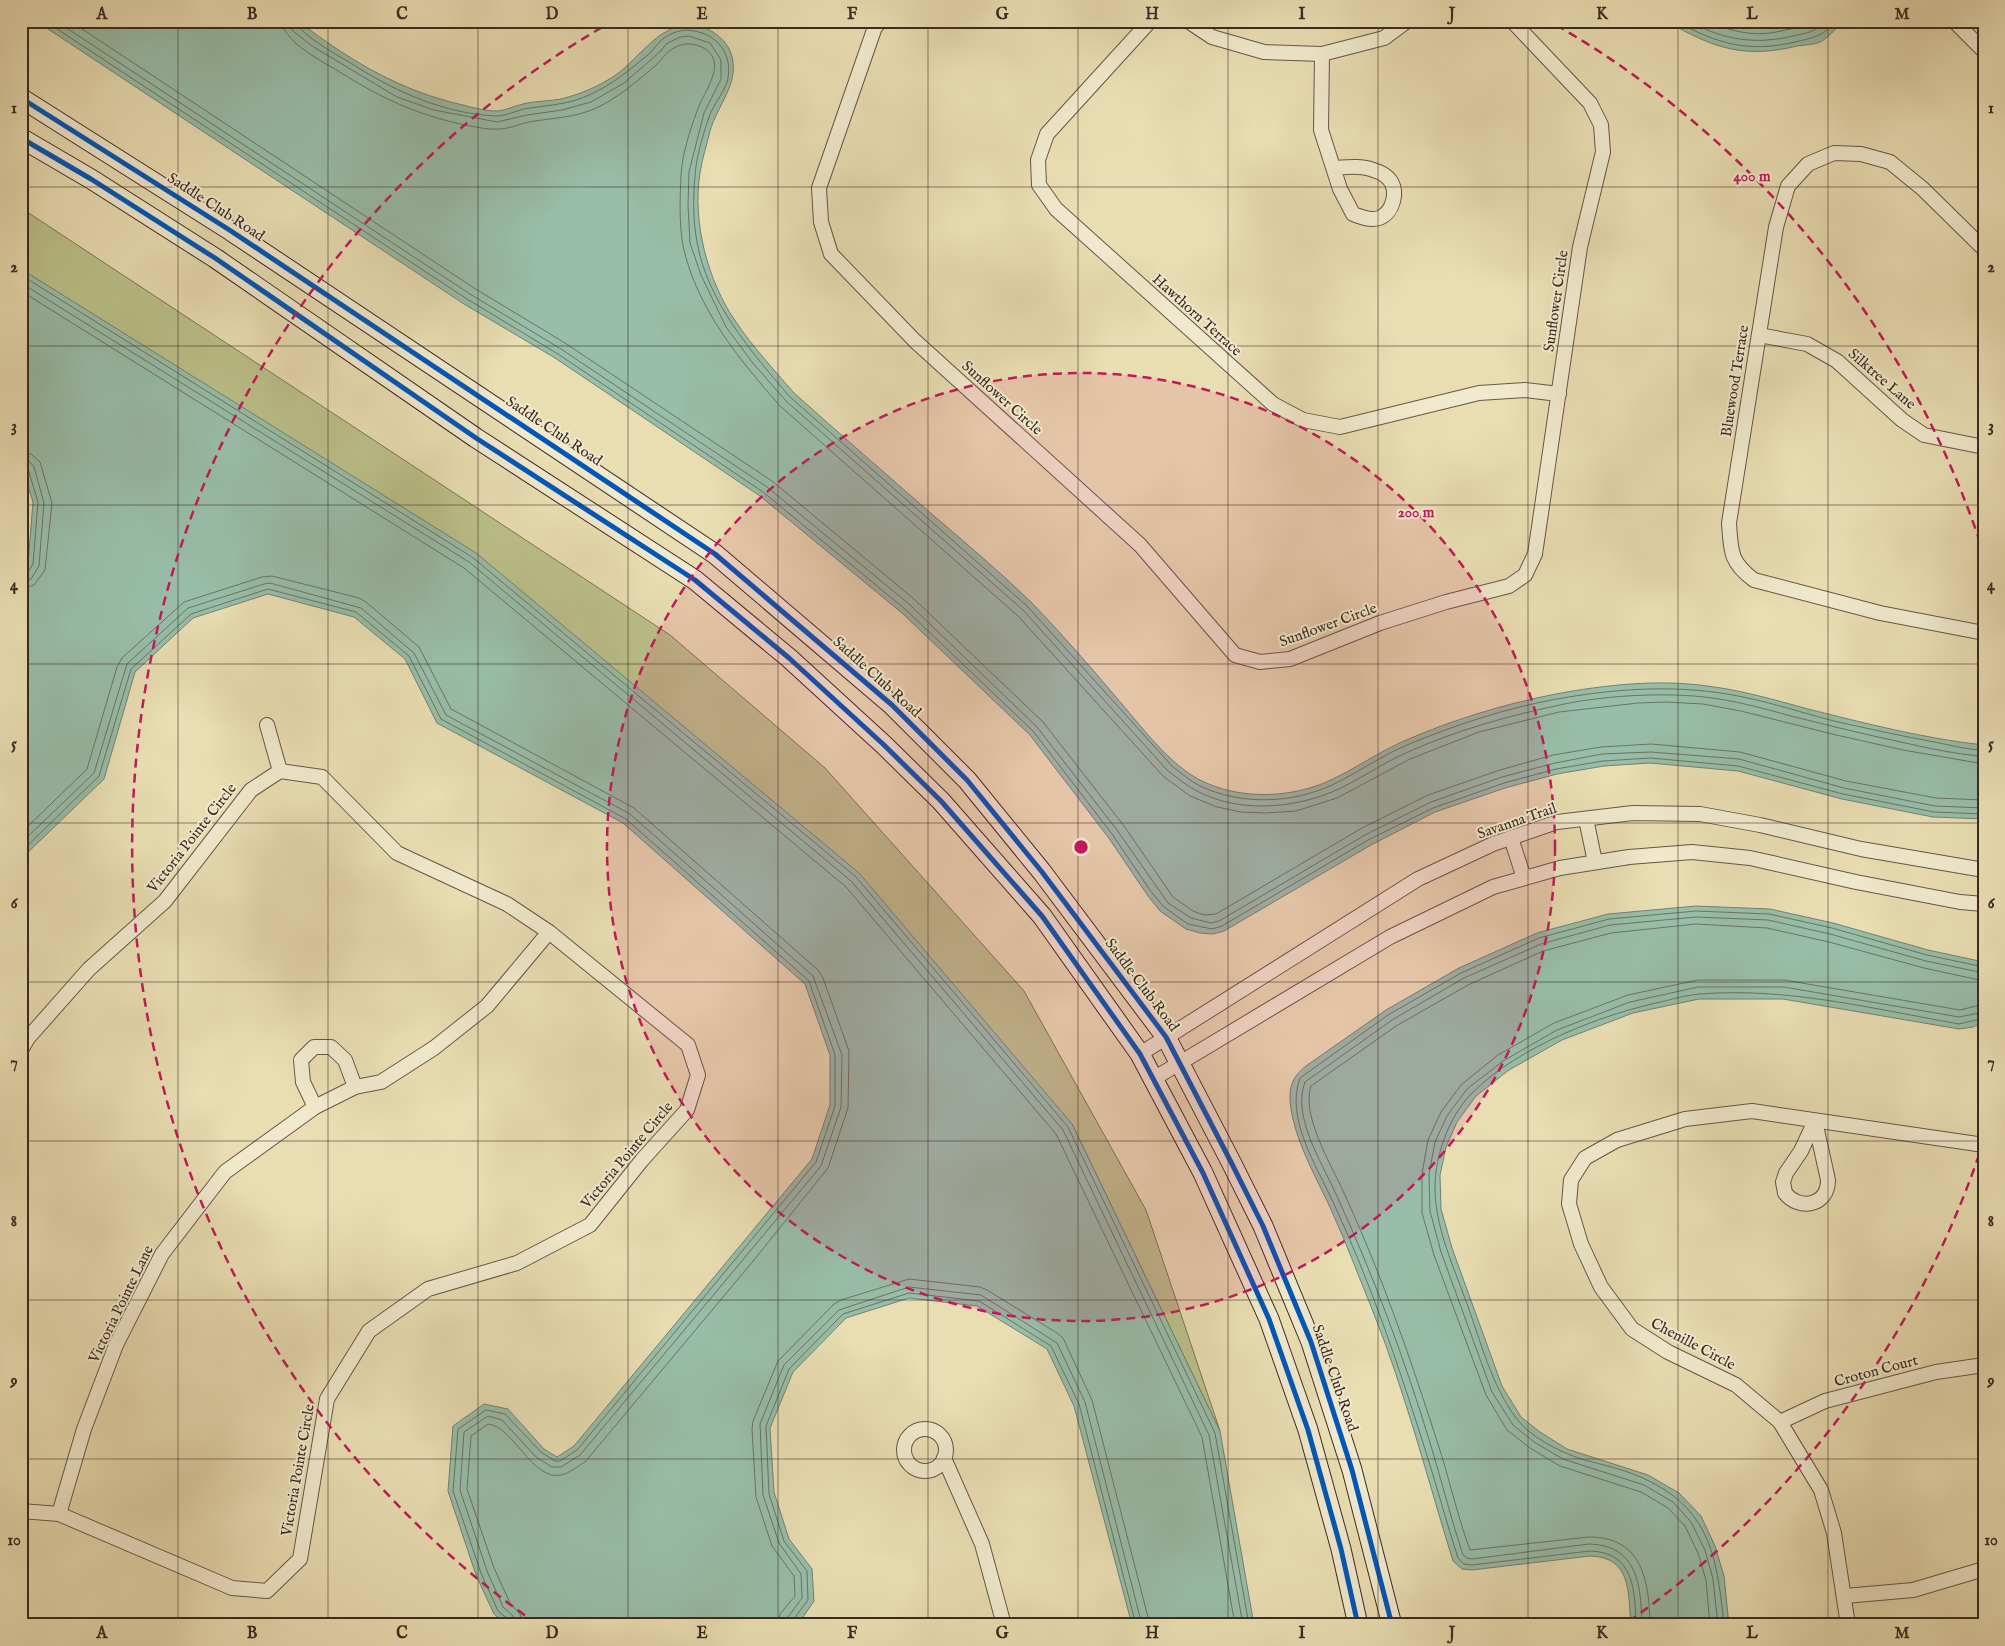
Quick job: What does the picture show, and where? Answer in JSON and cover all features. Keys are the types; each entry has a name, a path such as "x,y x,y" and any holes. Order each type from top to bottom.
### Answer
{"street":[{"name":"Sunflower Circle","path":"881,21 875,27 819,188 821,222 831,254 915,341 1140,545 1234,655 1260,662 1290,659 1380,623 1446,602 1510,586 1525,575 1536,554 1580,247 1603,152 1600,126 1590,103 1512,21"},
{"name":"Hawthorn Terrace","path":"1150,21 1047,134 1038,160 1039,185 1056,209 1272,404 1304,420 1340,427 1479,393 1525,390 1559,394"},
{"path":"1188,21 1212,38 1264,52 1322,54 1384,38 1407,21"},
{"path":"1954,21 1984,51"},
{"path":"1322,54 1321,130 1340,189 1353,214 1366,219 1378,219 1387,214 1393,202 1394,190 1389,179 1376,170 1334,168"},
{"name":"Saddle Club Road","path":"21,98 231,231 715,554 815,637 892,705 967,780 1042,872 1166,1037 1264,1226 1311,1342 1352,1470 1392,1625"},
{"path":"21,138 91,179 215,258 476,438 695,580 789,658 884,745 941,801 1042,916 1140,1054 1203,1173 1269,1319 1308,1430 1342,1549 1358,1625"},
{"name":"Bluewood Terrace","path":"1984,249 1923,190 1890,162 1861,154 1834,154 1808,164 1788,186 1776,227 1729,523 1731,551 1739,569 1754,580 1880,613 1984,633"},
{"path":"215,258 231,231"},
{"name":"Silktree Lane","path":"1758,334 1807,344 1837,361 1902,420 1924,435 1984,447"},
{"path":"266,725 280,771"},
{"name":"Victoria Pointe Circle","path":"21,1050 28,1038 89,969 165,901 251,790 280,771 322,777 397,852 507,904 549,932 688,1045 698,1075 687,1110 642,1160 590,1225 517,1263 428,1289 369,1331 327,1399 300,1559 267,1591 232,1588 58,1514 21,1511"},
{"name":"Savanna Trail","path":"1140,1054 1418,879 1493,844 1557,822 1633,813 1700,814 1760,825 1861,849 1984,870"},
{"path":"1586,819 1595,862"},
{"path":"1512,838 1524,878"},
{"path":"1153,1079 1390,937 1493,887 1560,868 1629,857 1692,852 1750,858 1865,884 1960,902 1984,904"},
{"name":"Victoria Pointe Lane","path":"58,1514 84,1429 116,1345 162,1254 225,1172 315,1107 355,1087 381,1082 434,1048 487,1006 549,932"},
{"path":"315,1107 303,1082 301,1060 314,1047 332,1048 345,1060 355,1087"},
{"name":"Chenille Circle","path":"1848,1625 1834,1533 1821,1490 1780,1422 1736,1385 1668,1352 1632,1329 1600,1287 1581,1244 1569,1204 1571,1180 1585,1158 1618,1140 1685,1119 1752,1111 1984,1145"},
{"path":"1816,1121 1828,1180 1827,1188 1823,1197 1817,1202 1810,1204 1798,1203 1785,1193 1783,1182 1786,1173 1801,1151 1816,1121"},
{"name":"Croton Court","path":"1780,1422 1825,1401 1936,1372 1984,1365"},
{"path":"944,1458 982,1544 1004,1625"},
{"path":"1845,1596 1913,1590 1984,1569"}],"shaded area":[{"path":"21,208 670,635 825,768 1024,991 1146,1210 1220,1431 1072,1124 21,269"}],"water":[{"path":"36,21 298,21 336,49 397,83 440,99 480,109 498,111 527,103 561,99 597,86 617,74 666,31 676,27 686,25 701,26 715,33 730,50 733,67 730,86 713,122 703,157 698,192 698,211 704,251 710,270 717,289 736,322 794,393 1032,603 1156,744 1179,766 1204,782 1219,788 1251,794 1284,793 1300,790 1331,780 1395,745 1422,733 1498,708 1556,694 1593,688 1669,683 1732,690 1895,730 1984,745 1984,819 1933,817 1842,799 1738,771 1650,763 1604,766 1557,774 1505,788 1435,812 1371,845 1224,931 1213,934 1186,929 1160,911 1108,837 1030,735 902,613 760,496 555,358 464,304"},
{"path":"1666,21 1842,21 1832,33 1820,42 1778,50 1745,51 1729,49 1714,44"},
{"path":"21,269 476,553 859,873 1072,1124 1220,1431 1254,1625 1132,1625 1074,1406 1047,1349 977,1306 909,1298 846,1318 793,1372 770,1428 774,1492 789,1539 812,1569 814,1601 795,1625 506,1625 494,1614 476,1575 448,1491 453,1426 484,1404 508,1409 544,1449 557,1457 574,1446 812,1159 830,1105 830,1055 805,984 623,823 437,723 405,659 354,617 268,594 193,618 135,672 104,779 21,859 21,573 28,564 33,502 21,464"},
{"path":"1696,906 1770,909 1833,923 1928,950 1984,962 1984,1022 1973,1027 1959,1029 1783,999 1699,999 1633,1013 1562,1040 1509,1070 1476,1096 1457,1122 1446,1147 1440,1175 1441,1209 1452,1248 1502,1386 1521,1417 1567,1449 1648,1475 1679,1493 1701,1516 1715,1546 1724,1576 1729,1625 1631,1625 1628,1589 1625,1579 1621,1570 1614,1563 1604,1558 1590,1556 1472,1570 1462,1569 1453,1561 1384,1340 1343,1237 1298,1136 1291,1109 1290,1090 1297,1075 1306,1066 1386,1010 1459,968 1537,933 1608,914"}],"cycle path":[{"path":"21,98 231,231 715,554 892,705 967,780 1042,872 1166,1037 1231,1162 1263,1226 1311,1342 1352,1470 1392,1625"},
{"path":"21,138 91,179 215,258 476,438 695,580 789,658 884,745 941,801 1042,916 1140,1054 1203,1173 1269,1319 1308,1430 1341,1549 1358,1625"}]}
